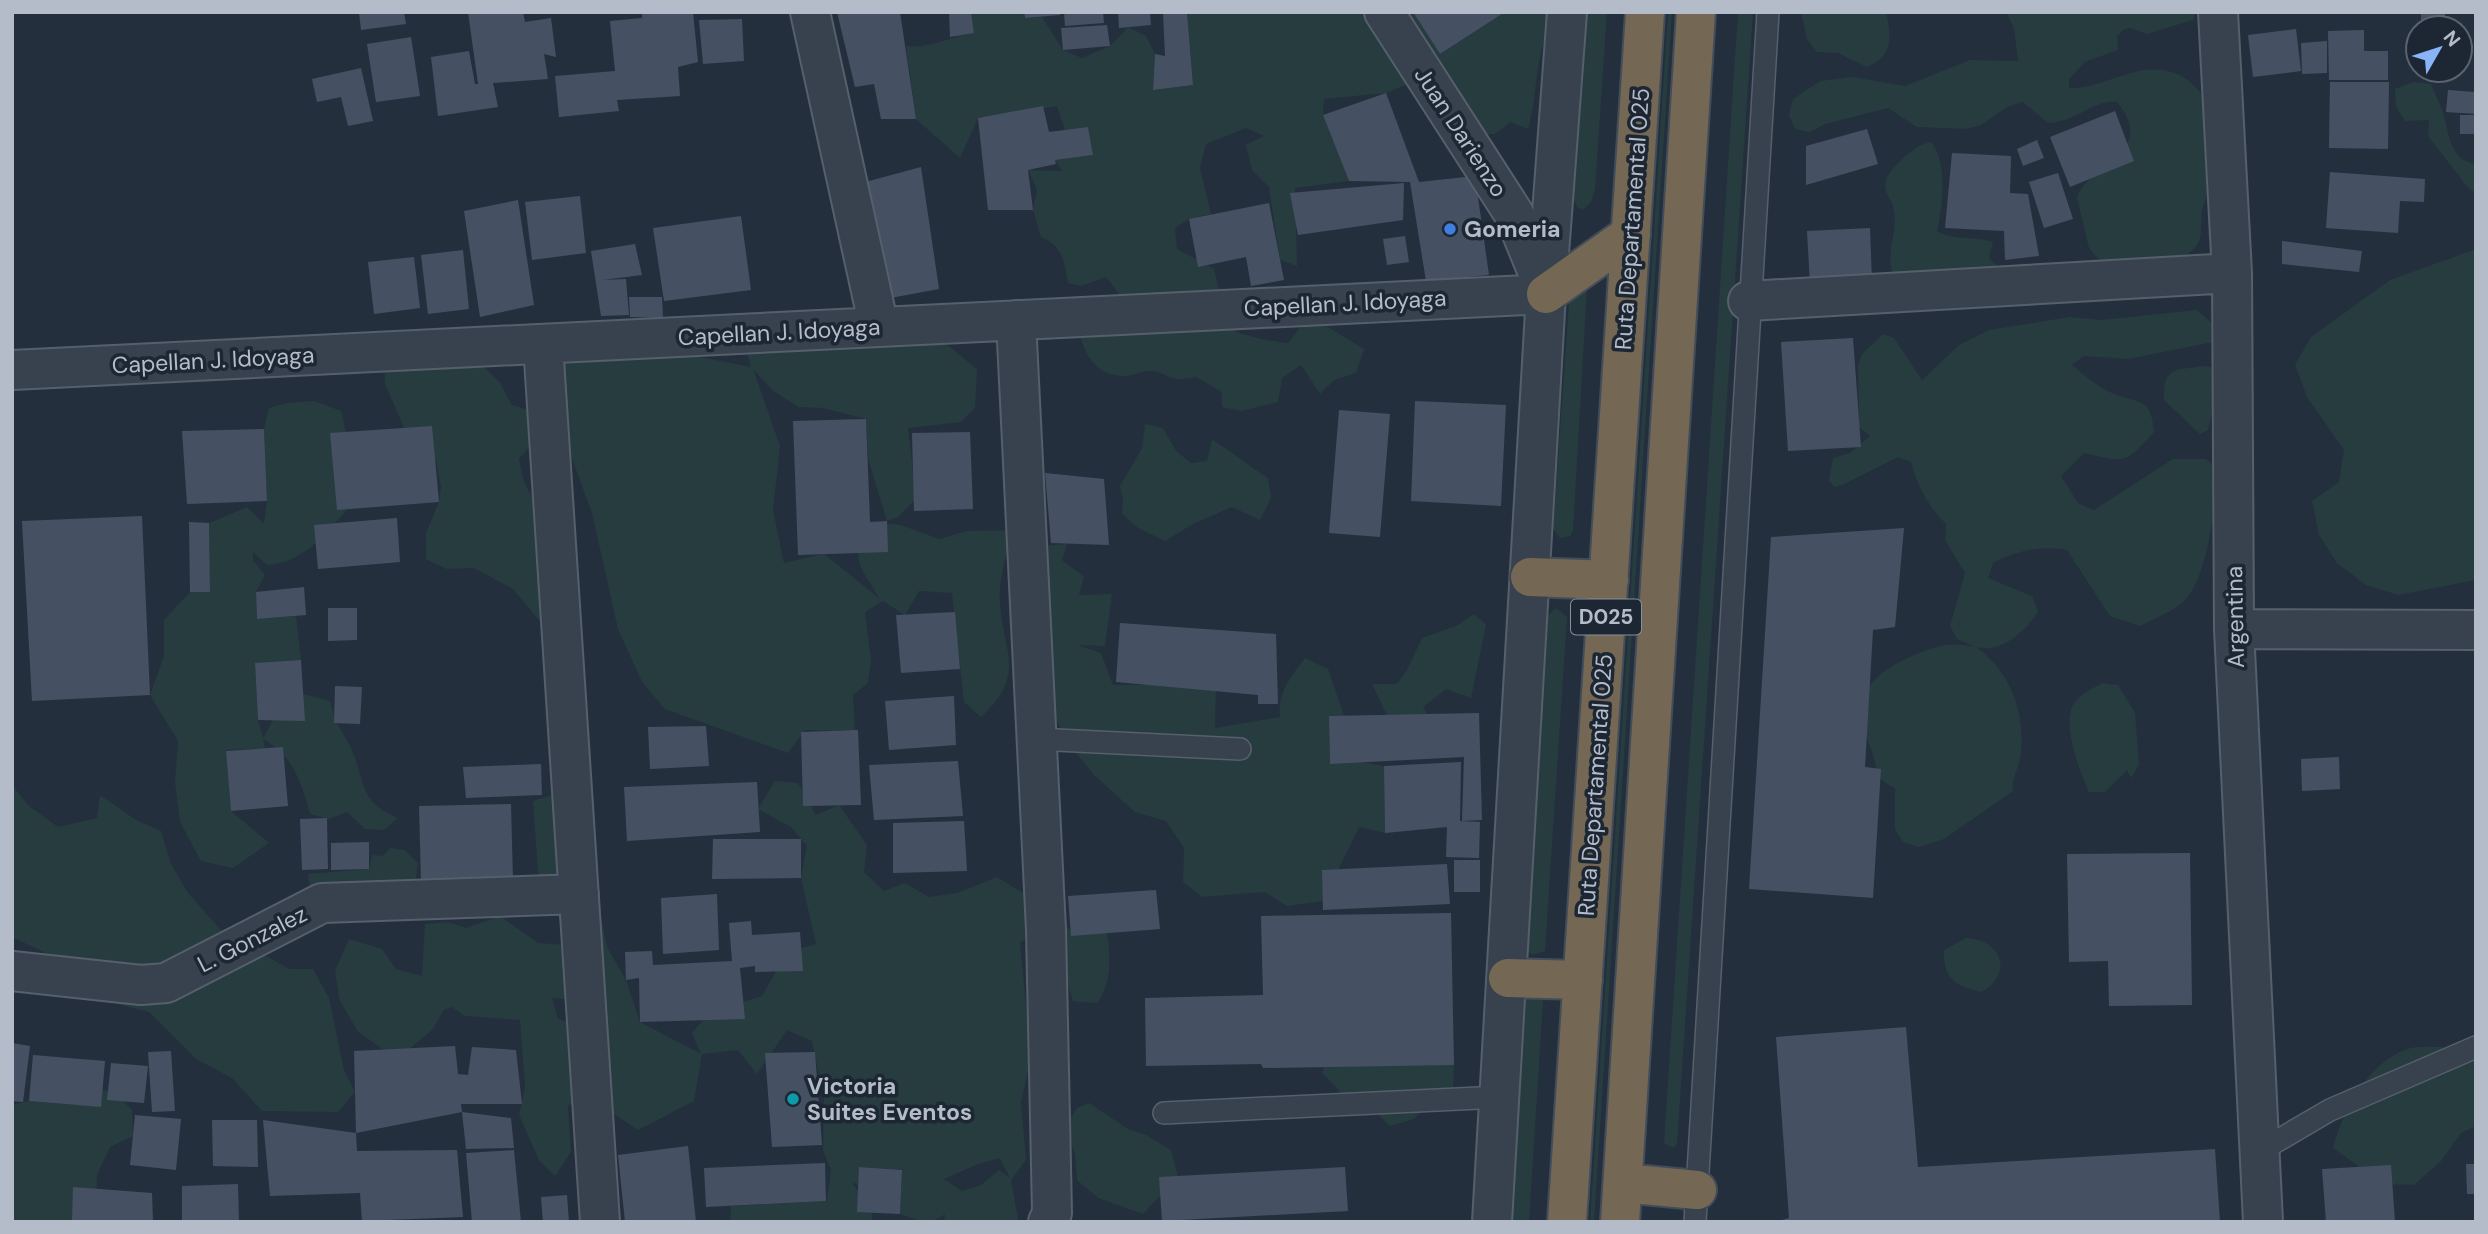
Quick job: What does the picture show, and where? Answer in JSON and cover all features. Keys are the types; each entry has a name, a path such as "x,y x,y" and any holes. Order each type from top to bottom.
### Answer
{"highway":[{"name":"Ruta Departamental 025","path":"1567,1222 1645,12"},
{"name":"D025","path":"1620,1222 1696,12"},
{"path":"1546,293 1630,234"},
{"path":"1530,577 1609,580"},
{"path":"1508,978 1583,980"},
{"path":"1623,1183 1696,1206"}],"street":[{"path":"810,12 879,327"},
{"name":"Juan Darienzo","path":"1384,12 1514,215 1546,293"},
{"path":"1492,1222 1546,293 1567,12"},
{"name":"Argentina","path":"2218,12 2232,273 2234,629 2263,1222"},
{"path":"1748,301 2232,273"},
{"name":"Capellan J. Idoyaga","path":"12,370 1546,293"},
{"path":"1016,320 1047,971 1052,1213 1048,1222"},
{"path":"544,344 600,1222"},
{"path":"2234,629 2476,630"},
{"name":"L. Gonzalez","path":"12,971 141,985 166,983 322,903 579,894"}],"lane":[{"path":"1696,1206 1748,301 1768,12"},
{"path":"1036,739 1240,749"},
{"path":"2260,1151 2330,1110 2476,1047"},
{"path":"1164,1113 1500,1097"}],"green space":[{"path":"971,12 1022,12 1025,18 1042,17 1063,50 1082,58 1110,46 1128,27 1146,36 1155,54 1153,90 1193,85 1187,12 1413,12 1440,54 1505,12 1546,12 1547,19 1528,129 1510,122 1495,134 1474,135 1413,82 1386,93 1324,99 1323,115 1349,181 1295,188 1297,266 1280,260 1269,187 1252,170 1246,145 1264,136 1246,128 1206,144 1200,168 1211,214 1189,219 1175,228 1177,249 1214,269 1220,295 1190,292 1229,328 1245,335 1288,343 1305,321 1328,327 1364,349 1356,373 1334,380 1320,394 1301,365 1282,378 1278,402 1242,411 1222,407 1222,392 1196,377 1179,379 1149,371 1127,376 1106,373 1088,355 1077,327 1123,299 1106,277 1081,286 1068,283 1064,261 1058,250 1041,237 1033,210 1037,190 1028,170 1062,171 1055,160 1093,155 1088,127 1065,130 1057,106 978,118 960,158 916,119 906,46 931,44 974,33"},
{"path":"1586,12 1607,12 1595,189 1591,202 1584,209 1578,208 1574,200"},
{"path":"1668,12 1672,12 1594,1222 1590,1222"},
{"path":"1738,12 1753,12 1677,1144 1673,1148 1664,1143"},
{"path":"1801,12 1886,12 1889,38 1886,52 1876,63 1867,67 1838,53 1817,52 1807,39"},
{"path":"2006,12 2196,12 2193,20 2147,34 2130,28 2123,30 2117,37 2118,50 2085,62 2069,79 2069,88 2083,87 2136,72 2163,70 2188,80 2204,98 2218,135 2219,160 2202,210 2200,239 2189,253 2169,262 2135,264 2101,262 2089,248 2077,198 2083,186 2126,147 2130,135 2128,120 2117,102 2100,104 2068,119 2048,123 2023,102 2007,107 1981,125 1966,129 1917,127 1888,108 1825,124 1810,132 1795,129 1789,115 1793,99 1820,81 1853,77 1905,86 1970,60 2018,61 2014,28"},
{"path":"2408,84 2431,84 2443,112 2452,146 2461,158 2476,164 2476,193 2469,189 2428,136 2429,120 2405,121 2396,107 2395,89"},
{"path":"1931,142 1940,161 1943,185 1937,231 1951,236 1993,242 1989,258 2000,269 2024,263 2032,277 1898,285 1891,266 1895,221 1893,207 1885,189 1886,180 1905,156"},
{"path":"2476,249 2476,580 2398,595 2366,585 2337,563 2319,535 2312,501 2339,482 2344,450 2307,397 2295,365 2311,337 2390,280"},
{"path":"1587,287 1573,531 1570,536 1560,538 1553,529 1570,289"},
{"path":"2197,310 2215,326 2213,342 2128,359 2084,356 2072,365 2114,394 2138,401 2147,407 2154,432 2137,450 2124,458 2084,453 2061,476 2078,503 2094,510 2173,459 2206,459 2218,469 2205,559 2192,591 2179,606 2140,626 2110,616 2067,550 2029,550 1993,563 1988,578 2032,596 2038,612 2011,640 1995,647 1976,647 1999,669 2014,696 2018,711 2022,743 2013,791 1944,839 1919,847 1903,842 1895,829 1895,788 1879,776 1865,732 1863,704 1867,692 1883,672 1920,652 1951,645 1975,647 1957,639 1950,626 1965,573 1945,540 1946,524 1924,495 1911,462 1898,457 1844,484 1835,487 1829,481 1833,458 1850,453 1870,436 1859,427 1858,365 1862,354 1883,334 1894,338 1922,380 1959,345 1989,330 2070,317 2101,320"},
{"path":"867,328 949,346 977,369 975,408 961,422 908,428 916,499 898,517 887,521 868,459 866,419 823,408 799,407 773,391 753,369 780,446 773,510 784,563 824,554 879,598 862,569 858,555 870,522 901,525 939,539 967,531 1013,530 1000,588 1009,670 997,700 981,717 964,702 952,593 919,591 905,615 883,601 865,612 871,660 868,683 853,695 855,731 805,730 788,753 665,709 642,682 618,629 592,513 547,391 579,333 751,367 745,345 833,338 856,350"},
{"path":"384,352 480,363 500,383 512,405 531,411 532,444 519,459 521,471 532,496 546,508 566,518 580,590 577,626 550,633 513,589 474,568 447,569 426,559 426,533 439,502 441,486 436,461 422,427 409,439 385,384"},
{"path":"2207,366 2216,369 2220,376 2208,430 2200,434 2164,400 2164,389 2166,380 2174,371"},
{"path":"315,401 341,411 347,436 349,507 313,545 292,558 267,565 253,552 253,560 265,575 256,592 257,619 296,616 301,660 255,664 258,720 263,738 273,720 303,694 330,701 335,718 352,750 367,794 378,806 398,818 384,830 365,829 347,812 329,819 310,814 295,771 282,753 273,746 263,739 265,748 226,750 231,811 269,843 233,868 201,861 180,822 175,782 178,741 150,695 164,656 164,620 190,592 210,591 209,523 247,507 264,524 267,501 264,429 269,408 287,403"},
{"path":"1145,424 1163,428 1176,451 1191,463 1207,461 1212,440 1268,478 1271,498 1260,520 1232,507 1193,524 1165,541 1138,528 1122,514 1120,486 1142,448"},
{"path":"1067,544 1062,560 1084,577 1079,595 1112,594 1105,646 1077,645 1101,653 1113,685 1216,685 1215,728 1280,717 1283,693 1305,658 1328,669 1344,716 1329,717 1330,763 1362,762 1384,766 1385,833 1359,827 1323,901 1287,906 1265,892 1202,897 1183,882 1184,848 1166,821 1135,812 1094,775 1071,747 1051,710 1042,546"},
{"path":"1556,608 1567,617 1545,951 1532,955 1527,950 1548,615"},
{"path":"1474,614 1486,624 1471,698 1446,689 1423,707 1427,714 1403,726 1387,715 1372,684 1397,684 1407,670 1422,638 1456,626"},
{"path":"2102,683 2118,685 2135,713 2139,765 2131,778 2127,770 2105,792 2089,792 2070,734 2071,711 2077,699"},
{"path":"775,781 798,783 816,815 839,805 867,845 864,872 884,891 905,883 929,897 957,893 997,877 1031,898 1038,928 1020,943 1031,1058 1021,1102 1026,1160 1011,1180 1018,1219 1016,1222 944,1222 945,1214 934,1220 923,1221 900,1214 902,1170 860,1167 858,1185 852,1182 872,1213 872,1222 730,1222 731,1206 827,1201 831,1170 823,1150 824,1099 812,1041 787,1030 757,1074 738,1050 702,1054 694,1101 638,1130 583,1094 568,1106 571,1152 555,1176 539,1160 519,1115 525,1087 520,1020 465,1016 452,1007 444,1010 432,1030 406,1052 384,1050 358,1032 339,999 335,971 349,939 382,949 396,969 422,976 425,924 448,922 466,928 500,916 538,943 566,945 571,1000 552,998 558,1019 587,1028 581,925 601,918 607,947 626,980 640,1022 701,1054 692,1033 709,1013 762,996 787,952 816,944 801,878 807,846 791,827 758,809","holes":["1000,1158 1010,1178 999,1170 981,1185 962,1191 944,1179 978,1164"]},
{"path":"12,785 29,806 58,827 97,818 100,795 136,820 161,831 171,864 188,893 220,929 289,969 313,969 329,998 344,1070 355,1092 338,1112 262,1111 232,1078 196,1059 149,1012 114,1003 56,958 12,937"},
{"path":"556,794 563,880 539,885 533,801"},
{"path":"390,848 405,850 418,863 415,884 310,890 308,874 369,869 372,855 383,856"},
{"path":"1061,924 1079,935 1107,933 1109,970 1097,1003 1073,1001 1066,978 1052,963"},
{"path":"1966,938 1988,944 2000,958 1998,975 1982,992 1952,980 1946,968 1944,950"},
{"path":"1528,994 1541,996 1543,1000 1529,1222 1510,1222 1525,998"},
{"path":"2441,1047 2476,1059 2476,1126 2461,1133 2441,1161 2414,1185 2383,1184 2333,1148 2343,1118 2359,1090 2380,1065 2407,1049"},
{"path":"1328,1056 1433,1056 1454,1065 1453,1090 1434,1099 1414,1119 1390,1126 1372,1109 1352,1104 1322,1073"},
{"path":"90,1087 114,1092 132,1110 133,1136 110,1147 97,1175 95,1222 12,1222 12,1105 29,1101 76,1105"},
{"path":"1089,1103 1128,1129 1146,1135 1171,1150 1178,1177 1143,1214 1098,1198 1077,1180 1075,1154 1065,1128 1077,1108"}],"building":[{"path":"359,12 404,12 406,24 361,30"},
{"path":"468,12 523,12 525,22 551,18 556,57 544,54 548,79 493,83 498,107 438,116 431,57 469,51 475,84 478,84"},
{"path":"642,12 693,12 698,62 678,67 680,96 617,100 619,111 559,117 555,76 615,71 610,21 642,18"},
{"path":"837,12 900,12 916,119 881,119 874,84 855,87"},
{"path":"949,12 971,12 974,33 950,37"},
{"path":"1024,12 1060,12 1060,15 1025,18"},
{"path":"1064,12 1103,12 1104,23 1065,26"},
{"path":"1118,12 1150,12 1151,25 1119,28"},
{"path":"1163,12 1187,12 1193,85 1153,90 1155,54 1165,56"},
{"path":"1413,12 1505,12 1440,54"},
{"path":"2421,12 2445,12 2445,14"},
{"path":"742,19 744,61 703,64 699,20"},
{"path":"1107,25 1110,46 1063,50 1061,28"},
{"path":"2296,29 2301,71 2253,77 2248,35"},
{"path":"2364,30 2364,51 2388,51 2388,80 2329,80 2328,31"},
{"path":"411,37 420,96 376,102 367,44"},
{"path":"2327,41 2327,73 2302,74 2301,43"},
{"path":"361,68 373,121 348,126 341,97 317,102 312,79"},
{"path":"2330,82 2389,82 2388,149 2329,148"},
{"path":"2448,90 2476,92 2476,114 2446,112"},
{"path":"1386,93 1419,182 1475,176 1489,275 1426,281 1410,182 1349,181 1323,115"},
{"path":"1043,106 1049,132 1088,127 1093,155 1055,160 1056,164 1028,170 1033,210 988,210 978,118"},
{"path":"2115,111 2134,161 2070,187 2050,137"},
{"path":"2460,115 2474,115 2474,134 2460,134"},
{"path":"1867,129 1878,164 1806,185 1806,146"},
{"path":"2037,140 2044,158 2023,166 2017,149"},
{"path":"1952,153 2011,156 2010,193 2028,194 2039,256 2005,260 2004,231 1945,228"},
{"path":"921,167 939,289 885,299 858,184"},
{"path":"2330,172 2425,179 2424,202 2400,201 2398,233 2326,228"},
{"path":"2058,173 2073,219 2044,228 2029,182"},
{"path":"1404,183 1403,220 1298,235 1290,193"},
{"path":"580,196 586,253 532,260 525,202"},
{"path":"518,200 534,305 480,317 464,211"},
{"path":"1269,203 1284,280 1251,286 1246,257 1198,267 1189,219"},
{"path":"741,216 751,290 664,301 653,228"},
{"path":"1870,228 1872,281 1810,284 1807,231"},
{"path":"1405,236 1409,262 1387,265 1383,239"},
{"path":"2282,241 2362,251 2359,272 2282,264"},
{"path":"635,244 642,275 603,280 626,279 629,315 601,316 591,251"},
{"path":"463,250 469,309 428,314 421,255"},
{"path":"414,257 420,308 374,314 368,262"},
{"path":"629,297 662,297 663,318 630,317"},
{"path":"1853,338 1861,447 1788,451 1781,342"},
{"path":"1415,401 1506,405 1501,506 1411,501"},
{"path":"1339,410 1390,414 1380,537 1329,533"},
{"path":"866,419 870,522 887,521 888,552 798,555 793,421"},
{"path":"432,426 439,502 337,510 330,433"},
{"path":"264,429 267,501 187,504 182,431"},
{"path":"970,432 973,509 914,511 912,433"},
{"path":"1045,473 1104,479 1109,545 1051,543"},
{"path":"142,516 150,695 32,701 22,521"},
{"path":"397,518 400,562 318,569 314,525"},
{"path":"189,522 209,523 210,592 190,592"},
{"path":"1904,528 1895,627 1873,630 1865,767 1881,769 1873,898 1749,889 1771,537"},
{"path":"304,587 306,615 257,619 256,592"},
{"path":"328,608 357,608 357,640 328,641"},
{"path":"955,612 960,669 901,673 896,615"},
{"path":"1120,623 1276,634 1278,704 1258,704 1258,695 1116,682"},
{"path":"301,660 305,721 258,720 255,663"},
{"path":"335,686 362,687 360,724 334,723"},
{"path":"954,696 956,745 889,750 885,701"},
{"path":"1479,713 1482,820 1462,821 1464,757 1330,764 1329,716"},
{"path":"706,726 709,766 650,769 648,727"},
{"path":"858,730 861,805 803,806 801,732"},
{"path":"283,747 288,806 231,811 226,751"},
{"path":"2339,757 2340,789 2302,791 2301,759"},
{"path":"958,761 963,816 874,820 869,765"},
{"path":"1461,762 1460,821 1480,822 1479,858 1446,857 1447,827 1385,833 1384,766"},
{"path":"541,764 542,795 466,798 463,767"},
{"path":"757,782 760,832 627,841 624,787"},
{"path":"511,804 513,880 421,881 419,806"},
{"path":"327,818 328,869 302,870 300,819"},
{"path":"964,821 967,871 893,873 893,823"},
{"path":"713,839 801,839 801,878 712,879"},
{"path":"369,842 369,869 331,870 331,843"},
{"path":"2190,853 2192,1005 2109,1006 2108,961 2069,962 2067,854"},
{"path":"1454,860 1480,860 1480,892 1454,892"},
{"path":"1447,864 1450,904 1323,910 1322,870"},
{"path":"1156,890 1160,929 1071,936 1068,896"},
{"path":"717,894 719,950 663,954 661,898"},
{"path":"1451,913 1454,1065 1263,1068 1261,1064 1146,1066 1145,998 1263,995 1261,916"},
{"path":"751,921 752,935 800,932 803,971 755,972 755,966 740,968 745,1019 640,1022 639,978 626,980 625,952 652,951 653,965 732,961 729,923"},
{"path":"1906,1027 1918,1167 2215,1149 2220,1222 1775,1222 1789,1218 1776,1037"},
{"path":"12,1043 30,1046 23,1102 12,1101"},
{"path":"455,1046 458,1074 468,1075 472,1047 516,1050 522,1104 461,1104 462,1112 356,1133 354,1051"},
{"path":"171,1051 175,1111 152,1112 148,1052"},
{"name":"Victoria Suites Eventos","path":"815,1052 822,1145 772,1147 765,1053"},
{"path":"33,1055 105,1061 101,1107 29,1101"},
{"path":"111,1063 148,1066 144,1103 107,1100"},
{"path":"462,1112 511,1118 514,1148 466,1149"},
{"path":"135,1115 181,1119 176,1170 130,1165"},
{"path":"212,1120 257,1120 258,1167 213,1166"},
{"path":"263,1120 356,1133 357,1151 457,1150 463,1217 362,1221 360,1193 270,1196"},
{"path":"688,1146 696,1222 625,1222 618,1155"},
{"path":"514,1150 521,1222 472,1222 466,1153"},
{"path":"825,1163 826,1201 706,1207 704,1168"},
{"path":"2466,1164 2476,1164 2476,1194 2467,1194"},
{"path":"2391,1165 2395,1222 2326,1222 2322,1169"},
{"path":"859,1167 902,1170 900,1214 857,1212"},
{"path":"1345,1167 1348,1211 1162,1221 1159,1177"},
{"path":"238,1184 239,1222 182,1222 182,1186"},
{"path":"73,1187 152,1193 153,1222 72,1222"},
{"path":"567,1195 569,1222 543,1222 541,1197"}],"place":[{"name":"Gomeria","path":"1450,229"},
{"name":"Victoria Suites Eventos","path":"793,1099"}]}
